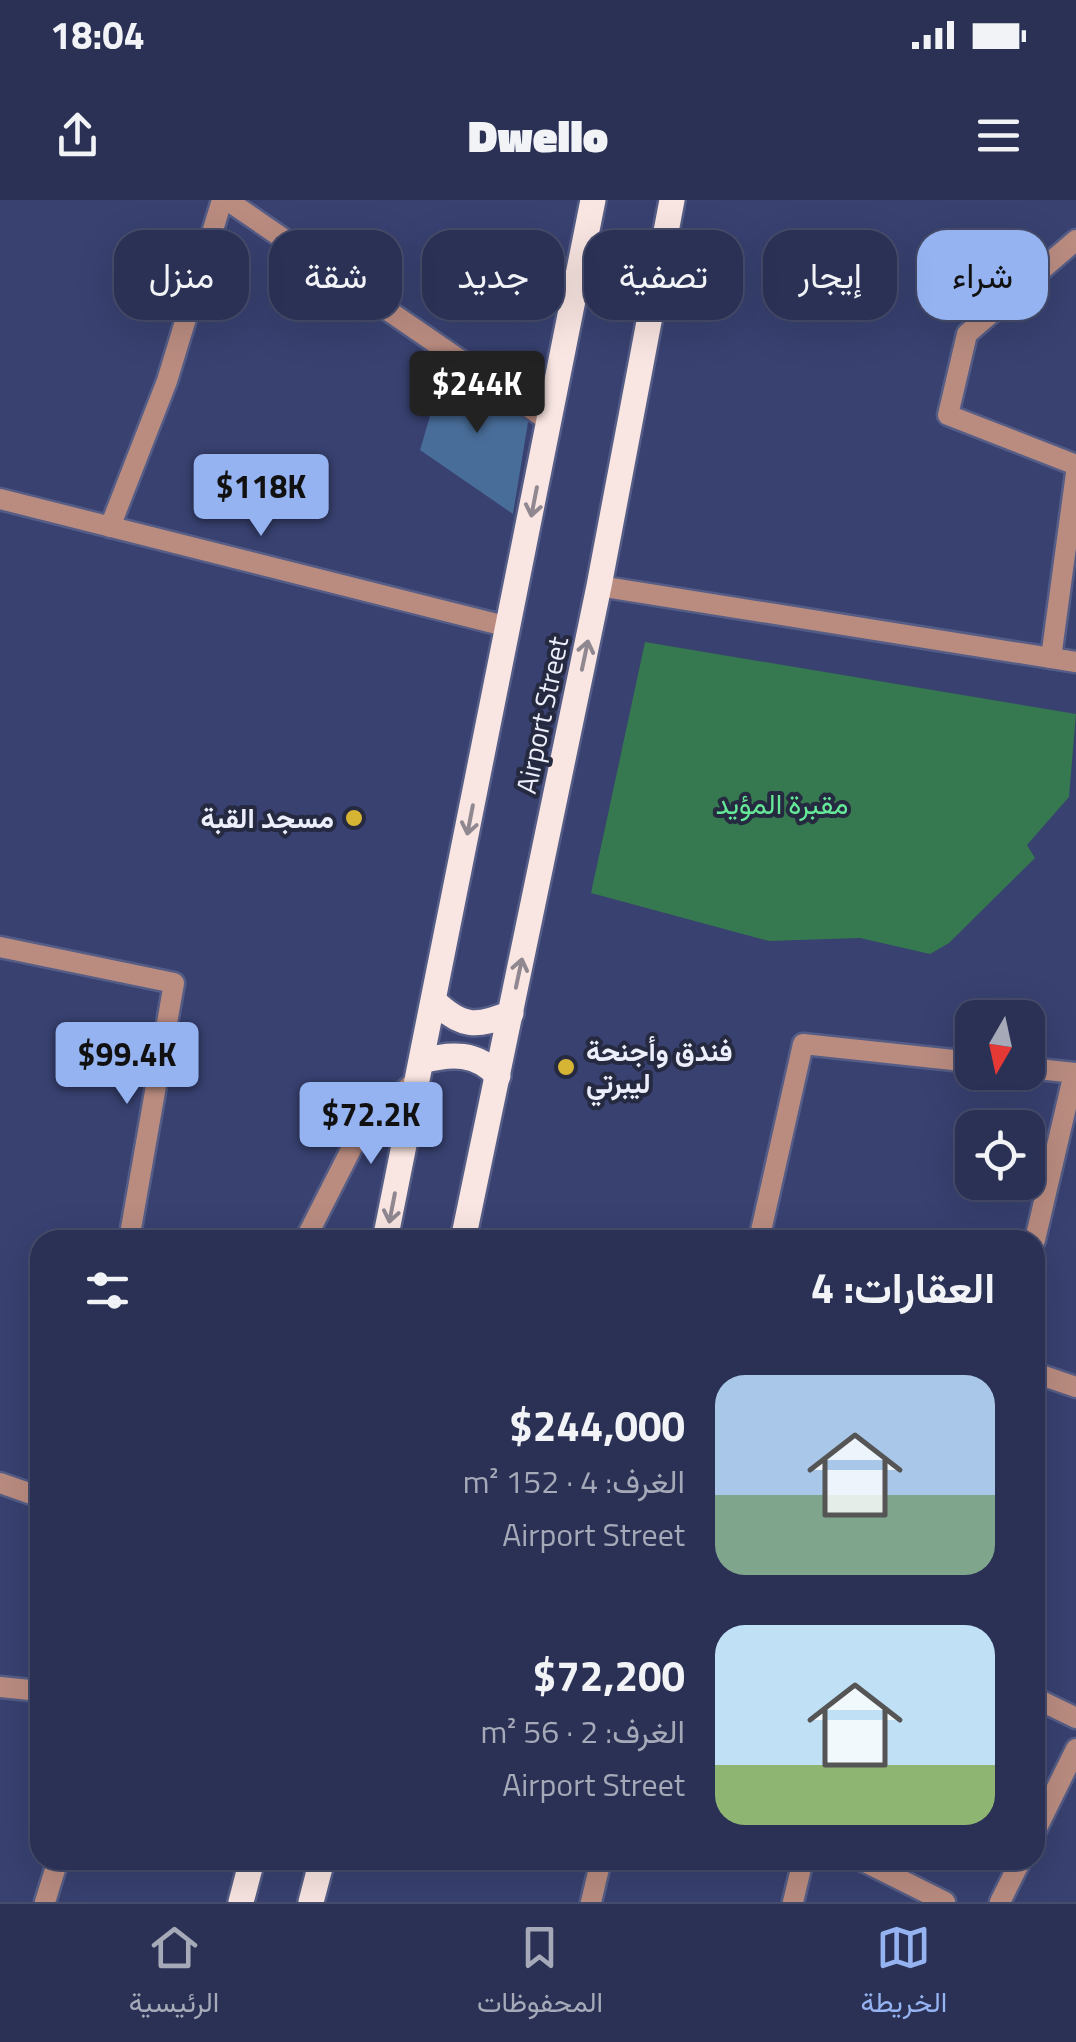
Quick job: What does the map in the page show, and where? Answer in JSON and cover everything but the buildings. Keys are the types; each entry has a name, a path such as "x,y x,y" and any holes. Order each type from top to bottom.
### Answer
{"main road":[{"name":"Airport Street","path":"388,1230 593,200"},
{"name":"Airport Street","path":"466,1230 599,586 672,200"},
{"path":"434,1001 453,1019 472,1023 487,1024 511,1014"},
{"path":"420,1070 445,1055 465,1056 486,1063 498,1076"},
{"path":"311,1902 319,1870"},
{"path":"246,1881 262,1902"}],"street":[{"path":"110,527 166,382 224,200 549,421"},
{"path":"1076,240 968,334 948,415 1076,465"},
{"path":"1050,658 1076,473"},
{"path":"0,499 509,627"},
{"path":"599,586 1076,662"},
{"path":"0,947 174,983 131,1230"},
{"path":"761,1230 803,1044 955,1060"},
{"path":"310,1230 363,1126 420,1070"},
{"path":"1037,1230 1075,1073 1045,1070"},
{"path":"1045,1376 1076,1387"},
{"path":"0,1483 30,1494"},
{"path":"0,1686 30,1690"},
{"path":"1045,1703 1076,1718"},
{"path":"1045,1812 1076,1749"},
{"path":"45,1902 55,1870"},
{"path":"591,1902 599,1870"},
{"path":"793,1902 801,1870"},
{"path":"880,1870 945,1902"},
{"path":"1000,1902 1016,1870"}],"green space":[{"name":"مقبرة المؤيد","path":"645,642 1076,714 1069,797 1027,845 1035,858 949,943 930,954 860,938 769,941 591,893"}],"place":[{"name":"مسجد القبة","path":"354,818"},
{"name":"فندق وأجنحة ليبرتي","path":"566,1067"}]}
